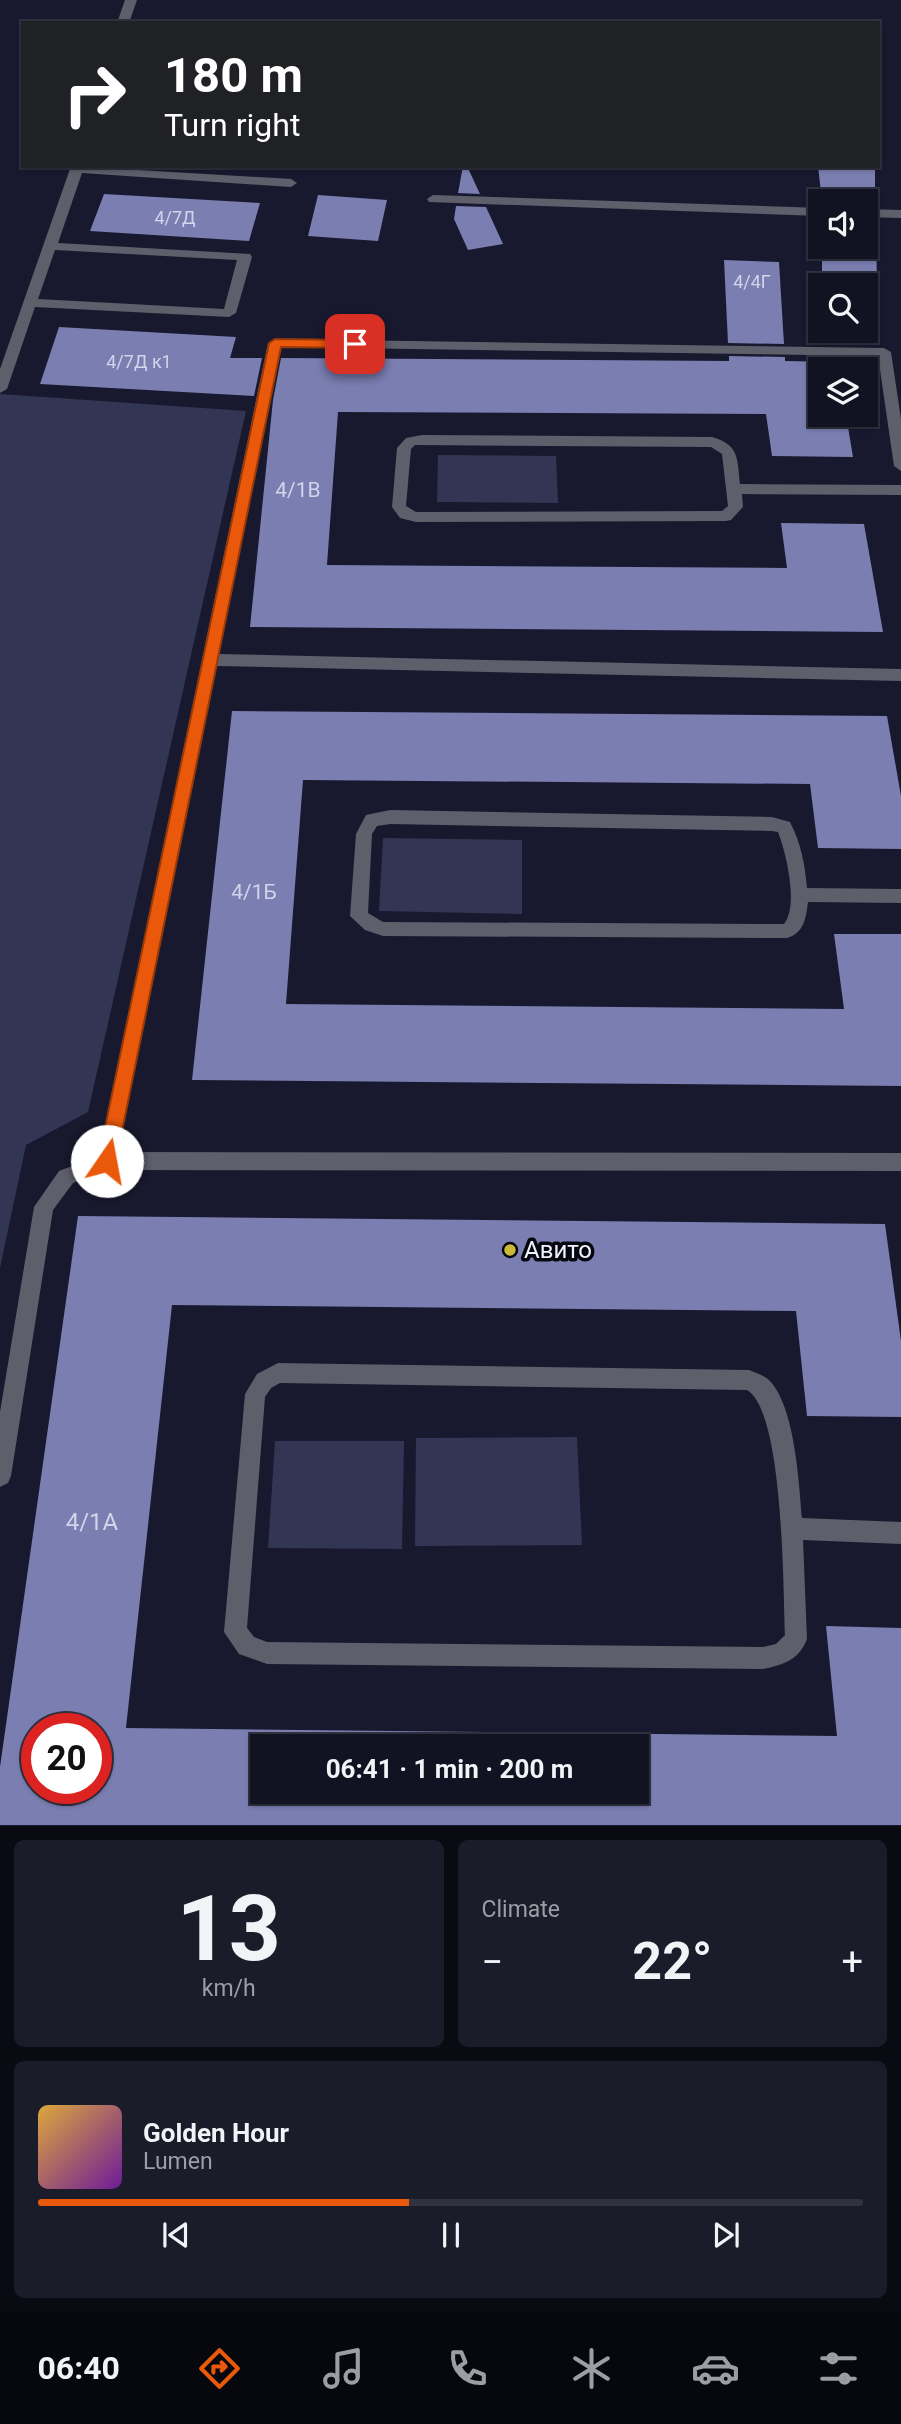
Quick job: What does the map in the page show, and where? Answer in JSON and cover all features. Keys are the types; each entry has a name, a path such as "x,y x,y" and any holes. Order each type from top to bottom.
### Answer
{"lane":[{"path":"124,21 131,0"},
{"path":"0,388 77,168"},
{"path":"90,168 291,183"},
{"path":"433,199 808,212"},
{"path":"878,213 901,214"},
{"path":"31,303 229,313 245,257 51,246"},
{"path":"107,1161 275,343 884,352 901,466"},
{"path":"422,440 712,442 729,452 733,489 736,507 726,516 416,517 405,513 399,507 404,448 411,441 422,440"},
{"path":"733,489 901,490"},
{"path":"209,660 901,675"},
{"path":"390,817 772,824 784,827 792,838 798,895 795,923 787,931 383,929 371,925 359,916 364,834 372,820 390,817"},
{"path":"798,895 901,896"},
{"path":"0,1476 44,1207 66,1178 107,1161 901,1162"},
{"path":"278,1373 750,1380 763,1389 778,1424 792,1529 796,1639 782,1654 763,1658 267,1653 247,1646 235,1632 255,1394 264,1381 278,1373"},
{"path":"792,1529 901,1533"}],"shaded area":[{"path":"0,394 246,411 88,1112 26,1145 0,1268"},
{"path":"438,455 556,456 558,503 437,502"},
{"path":"383,838 522,840 522,914 379,911"},
{"path":"577,1437 582,1545 415,1546 416,1438"},
{"path":"275,1441 404,1441 402,1549 268,1548"}],"building":[{"path":"463,168 468,168 480,194 458,193"},
{"path":"818,168 875,168 875,189 821,189"},
{"path":"104,194 260,203 249,241 90,231"},
{"path":"318,195 387,200 378,241 308,236"},
{"path":"456,206 486,207 503,244 468,250 454,219"},
{"path":"822,259 877,259 877,273 822,273"},
{"path":"724,260 779,262 784,344 728,343"},
{"path":"59,327 236,337 230,358 262,358 254,396 40,384"},
{"path":"729,356 785,357 785,361 808,361 808,427 848,427 853,457 772,456 766,414 338,412 327,565 787,568 781,523 864,524 883,632 250,627 273,400 281,358 729,361"},
{"path":"232,711 887,716 901,796 901,849 818,848 810,784 303,780 286,1004 844,1009 834,934 901,934 901,1086 192,1080"},
{"path":"78,1216 885,1224 901,1341 901,1417 807,1416 796,1311 172,1305 126,1728 837,1736 826,1626 901,1628 901,1825 0,1825 0,1767"}],"place":[{"name":"Авито","path":"510,1250"}],"route":[{"path":"107,1161 275,343 355,344"}]}
